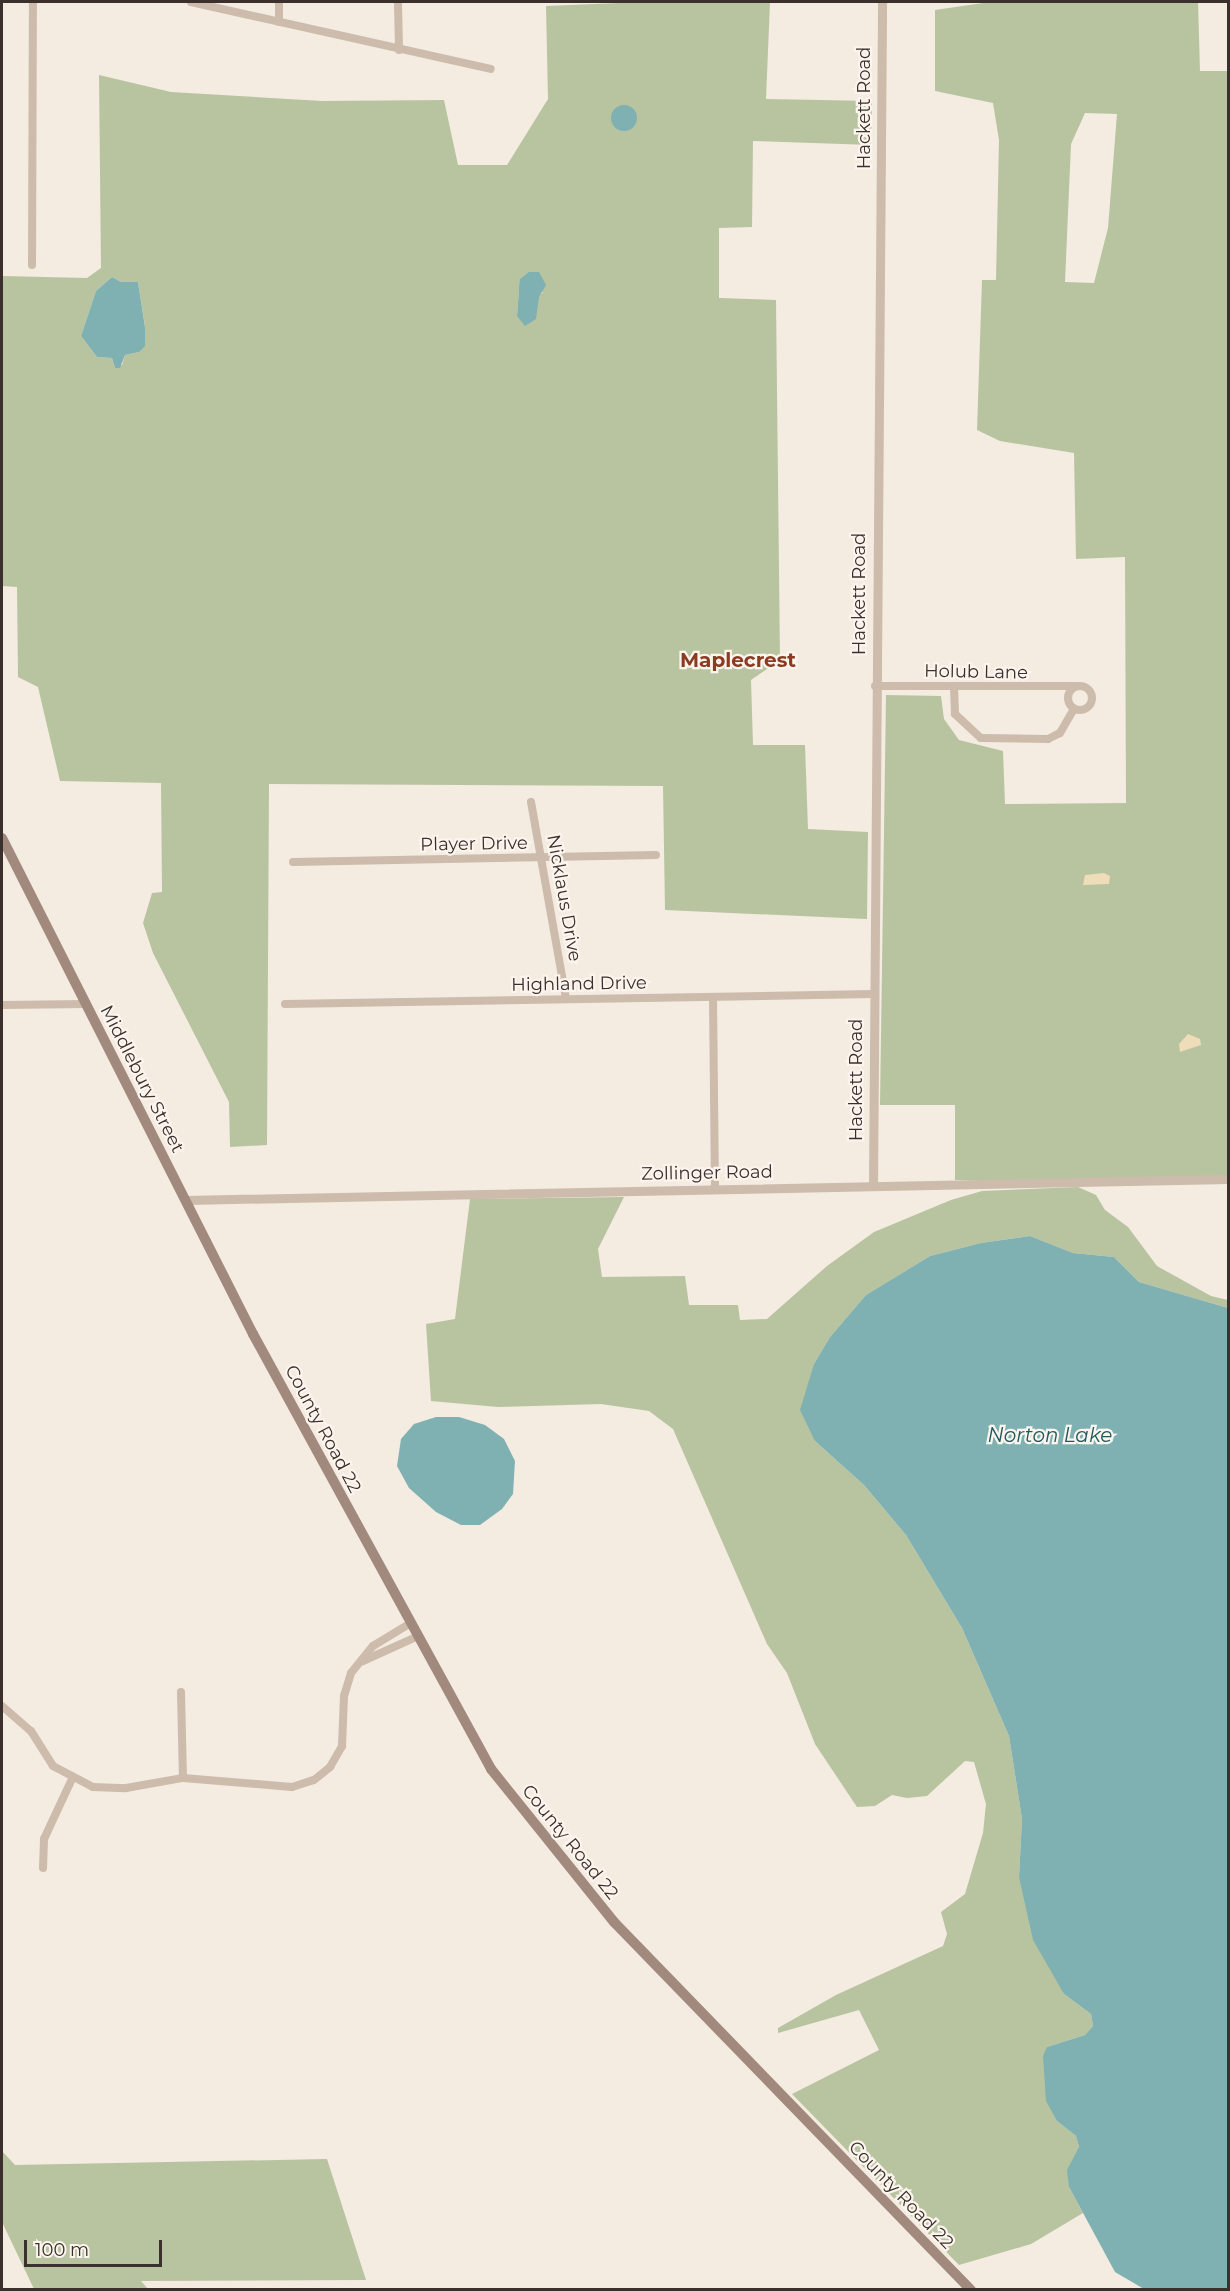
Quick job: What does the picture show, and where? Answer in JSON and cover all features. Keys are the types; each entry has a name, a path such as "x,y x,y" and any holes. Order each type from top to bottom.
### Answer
{"main road":[{"name":"Middlebury Street","path":"2,838 253,1334"},
{"name":"County Road 22","path":"253,1334 416,1638 491,1769 614,1922 971,2289"}],"street":[{"path":"32,265 33,2"},
{"path":"191,2 491,69"},
{"path":"279,2 279,22"},
{"path":"398,2 399,50"},
{"name":"Hackett Road","path":"873,1186 875,686 882,2"},
{"name":"Holub Lane","path":"875,686 1075,686"},
{"path":"954,686 955,714 981,738 1048,739 1060,733 1074,709"},
{"path":"1075,686 1087,688 1092,698 1087,708 1074,709 1068,696 1075,686"},
{"name":"Nicklaus Drive","path":"531,802 543,857 566,999"},
{"name":"Player Drive","path":"293,862 656,855"},
{"name":"Highland Drive","path":"285,1004 713,998 873,993"},
{"path":"713,998 715,1189"},
{"path":"2,1005 86,1004"},
{"name":"Zollinger Road","path":"186,1200 1228,1179"},
{"path":"2,1706 31,1731 53,1766 72,1779 106,1789 183,1778 281,1788 314,1780 330,1767 342,1746 346,1684 374,1646 409,1624"},
{"path":"363,1661 416,1638"},
{"path":"181,1692 183,1778"},
{"path":"43,1868 46,1830 72,1779"}],"green space":[{"path":"643,2 770,2 766,99 872,101 871,145 753,141 752,227 719,228 719,298 776,300 780,660 751,680 753,745 805,745 808,829 868,832 867,919 665,910 663,786 269,784 267,1145 230,1147 229,1102 153,953 143,923 152,893 162,892 161,783 60,781 38,687 18,677 17,587 2,586 2,276 87,278 101,268 99,75 171,92 322,101 444,100 458,165 507,165 548,99 546,6","holes":["112,277 121,282 138,282 145,326 139,352 125,355 122,365 115,368 112,358 97,357 81,336 96,291","519,289 543,292 517,316"]},
{"path":"990,2 1198,2 1200,71 1228,71 1228,1179 1053,1183 955,1180 955,1105 880,1105 886,695 941,696 944,719 959,740 1003,751 1005,804 1126,803 1125,557 1076,559 1074,453 1000,441 977,430 982,280 996,280 999,140 993,103 935,91 935,10","holes":["1085,113 1117,114 1108,228 1094,283 1065,282 1071,144"]},
{"path":"1078,1187 1096,1195 1105,1210 1128,1227 1157,1266 1211,1296 1228,1300 1228,1308 1139,1282 1114,1257 1073,1253 1030,1236 981,1243 930,1256 866,1295 830,1337 814,1364 815,1441 864,1485 906,1535 962,1628 1009,1736 1022,1819 1019,1877 1064,1994 1091,2014 1093,2026 1085,2035 1047,2047 1057,2121 1076,2136 1079,2147 1069,2187 1083,2213 1031,2244 959,2265 792,2094 879,2050 859,2010 778,2033 778,2028 836,1995 943,1946 947,1934 941,1912 965,1894 983,1833 986,1804 974,1762 965,1761 927,1796 907,1798 892,1795 875,1806 857,1807 815,1744 787,1673 767,1644 673,1429 649,1411 601,1404 498,1407 431,1401 426,1324 455,1319 470,1199 624,1197 598,1249 602,1277 685,1276 689,1305 738,1305 740,1320 767,1319 827,1266 874,1232 951,1200 982,1191"},
{"path":"2,2151 15,2165 327,2159 366,2280 141,2281 148,2289 34,2289 2,2222"}],"sand":[{"path":"1104,873 1110,876 1109,884 1083,885 1085,875"},
{"path":"1188,1034 1200,1039 1201,1045 1180,1052 1179,1044"}],"water":[{"path":"624,105 633,109 637,118 633,127 624,131 615,127 611,118 615,109"},
{"path":"529,272 539,272 546,285 539,297 536,319 525,326 517,316 519,289 520,279"},
{"path":"112,277 121,282 138,282 145,327 145,346 139,352 125,355 120,368 115,368 112,358 97,357 81,336 96,291"},
{"name":"Norton Lake","path":"1030,1236 1073,1253 1114,1257 1139,1282 1228,1308 1228,2289 1144,2289 1115,2272 1069,2187 1067,2170 1079,2147 1076,2136 1057,2121 1046,2101 1043,2056 1047,2047 1085,2035 1093,2026 1091,2014 1064,1994 1033,1940 1019,1877 1022,1819 1009,1736 962,1628 906,1535 864,1485 815,1441 800,1410 814,1364 830,1337 866,1295 930,1256 981,1243"},
{"path":"436,1417 459,1417 485,1425 504,1439 515,1461 513,1494 502,1509 480,1525 461,1525 436,1512 409,1488 397,1466 401,1439 414,1424"}],"district":[{"name":"Maplecrest","path":"738,660"}]}
